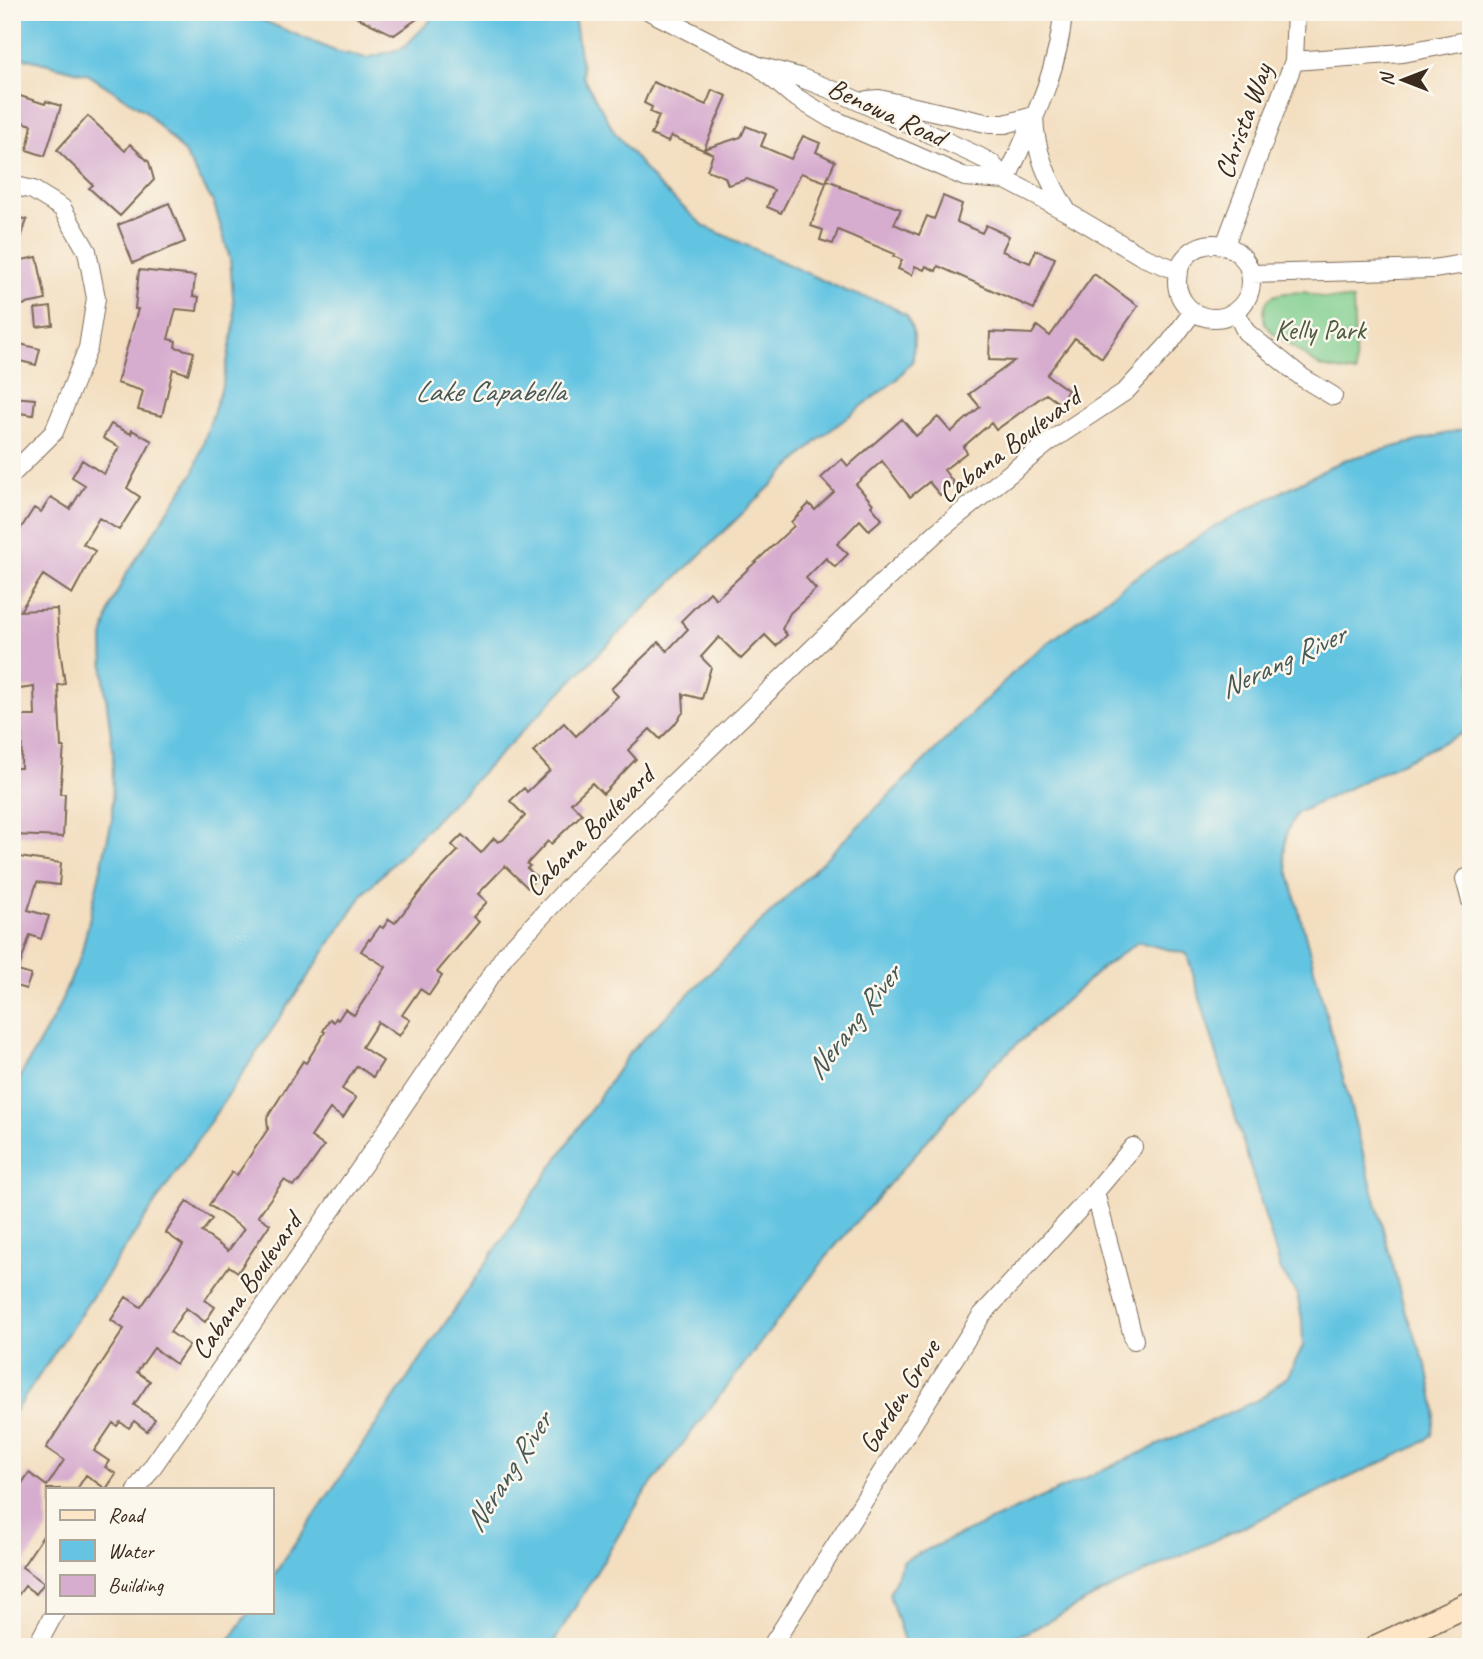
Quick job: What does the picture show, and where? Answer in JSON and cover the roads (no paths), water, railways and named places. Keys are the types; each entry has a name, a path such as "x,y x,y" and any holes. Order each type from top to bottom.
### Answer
{"street":[{"name":"Benowa Road","path":"651,12 758,66 799,76 978,156 991,163 1006,180 1143,257 1178,271"},
{"path":"1006,180 1055,62 1063,12"},
{"name":"Christa Way","path":"1226,245 1294,61 1296,12"},
{"path":"1294,61 1404,53 1471,40"},
{"name":"Benowa Road","path":"758,66 792,95 830,118 965,177 1006,180"},
{"path":"860,101 879,99 990,124 1004,124 1034,116"},
{"path":"1034,116 1034,137 1042,165 1067,212"},
{"path":"12,185 33,190 62,208 88,251 96,298 88,348 54,432 12,474"},
{"path":"1226,245 1247,262 1251,274 1249,295 1236,312 1224,317 1211,318 1192,313 1181,296 1177,284 1178,271 1189,253 1200,246 1226,245"},
{"path":"1251,274 1433,269 1471,263"},
{"path":"1236,312 1246,332 1303,378 1333,396"},
{"name":"Cabana Boulevard","path":"138,1488 376,1146 505,955 596,859 837,625 957,516 1049,442 1126,391 1169,344 1192,313"},
{"path":"1468,877 1471,901"},
{"name":"Garden Grove","path":"771,1647 981,1315 1133,1147"},
{"path":"1095,1192 1134,1339"},
{"path":"1377,1647 1471,1603"},
{"path":"36,1647 54,1614"}],"water":[{"name":"Lake Capabella","path":"12,12 243,12 335,51 367,58 403,48 429,22 434,12 577,12 575,21 583,77 615,133 657,184 704,226 848,292 887,304 907,316 914,335 913,360 896,380 819,439 601,651 364,893 12,1416 12,1091 55,1015 81,955 112,820 113,752 104,680 103,638 111,605 126,574 194,472 223,383 235,321 230,259 214,204 183,151 145,111 87,74 12,55"},
{"name":"Nerang River","path":"1471,427 1471,729 1297,813 1287,831 1284,855 1404,1308 1427,1367 1436,1411 1432,1435 1417,1446 1101,1593 1028,1632 985,1647 913,1647 904,1641 889,1594 904,1560 1260,1399 1288,1376 1303,1346 1302,1319 1297,1295 1281,1270 1187,954 1138,942 1103,967 989,1069 832,1250 643,1495 551,1647 225,1647 248,1614 273,1614 273,1576 630,1052 1027,659 1134,578 1217,525 1344,460"}],"park label":[{"name":"Kelly Park","path":"1320,329"}]}
